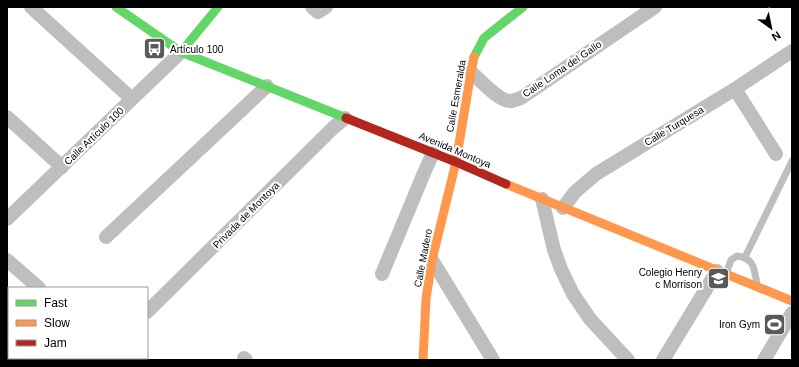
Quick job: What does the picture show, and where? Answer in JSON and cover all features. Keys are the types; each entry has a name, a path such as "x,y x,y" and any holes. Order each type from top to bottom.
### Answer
{"main road":[{"name":"Avenida Montoya","path":"116,7 181,52 456,162 542,200 792,301"},
{"path":"181,52 218,7"},
{"name":"Calle Esmeralda","path":"456,162 474,58 484,38 523,7"},
{"name":"Calle Madero","path":"423,360 426,299 432,260 456,162"}],"street":[{"path":"31,7 132,99"},
{"path":"312,7 318,12 326,7"},
{"name":"Calle Loma del Gallo","path":"471,72 488,89 502,99 510,101 521,98 654,7"},
{"name":"Calle Turquesa","path":"563,208 575,192 596,174 735,89 792,51"},
{"name":"Calle Artículo 100","path":"7,219 181,52"},
{"path":"106,237 267,86"},
{"path":"735,89 776,154"},
{"path":"7,117 62,166"},
{"name":"Privada de Montoya","path":"148,311 333,128 345,118"},
{"path":"382,274 433,153"},
{"path":"542,200 554,250 573,294 590,319 628,360"},
{"path":"7,260 38,287"},
{"path":"432,260 493,360"},
{"path":"663,360 722,272"},
{"path":"764,360 792,313"}],"lane":[{"path":"745,257 792,161"},
{"path":"722,272 731,260 737,256 745,257 754,267 758,287"}],"traffic: fast":[{"path":"116,7 181,52 346,118"},
{"path":"181,52 218,7"},
{"path":"474,57 484,38 523,7"}],"traffic: slow":[{"path":"423,360 426,299 432,260 456,162 474,57"},
{"path":"506,184 792,301"}],"traffic: jam":[{"path":"346,118 456,162 506,184"}],"place":[{"name":"Artículo 100","path":"155,49"},
{"name":"Colegio Henry c Morrison","path":"718,278"},
{"name":"Iron Gym","path":"775,324"}]}
